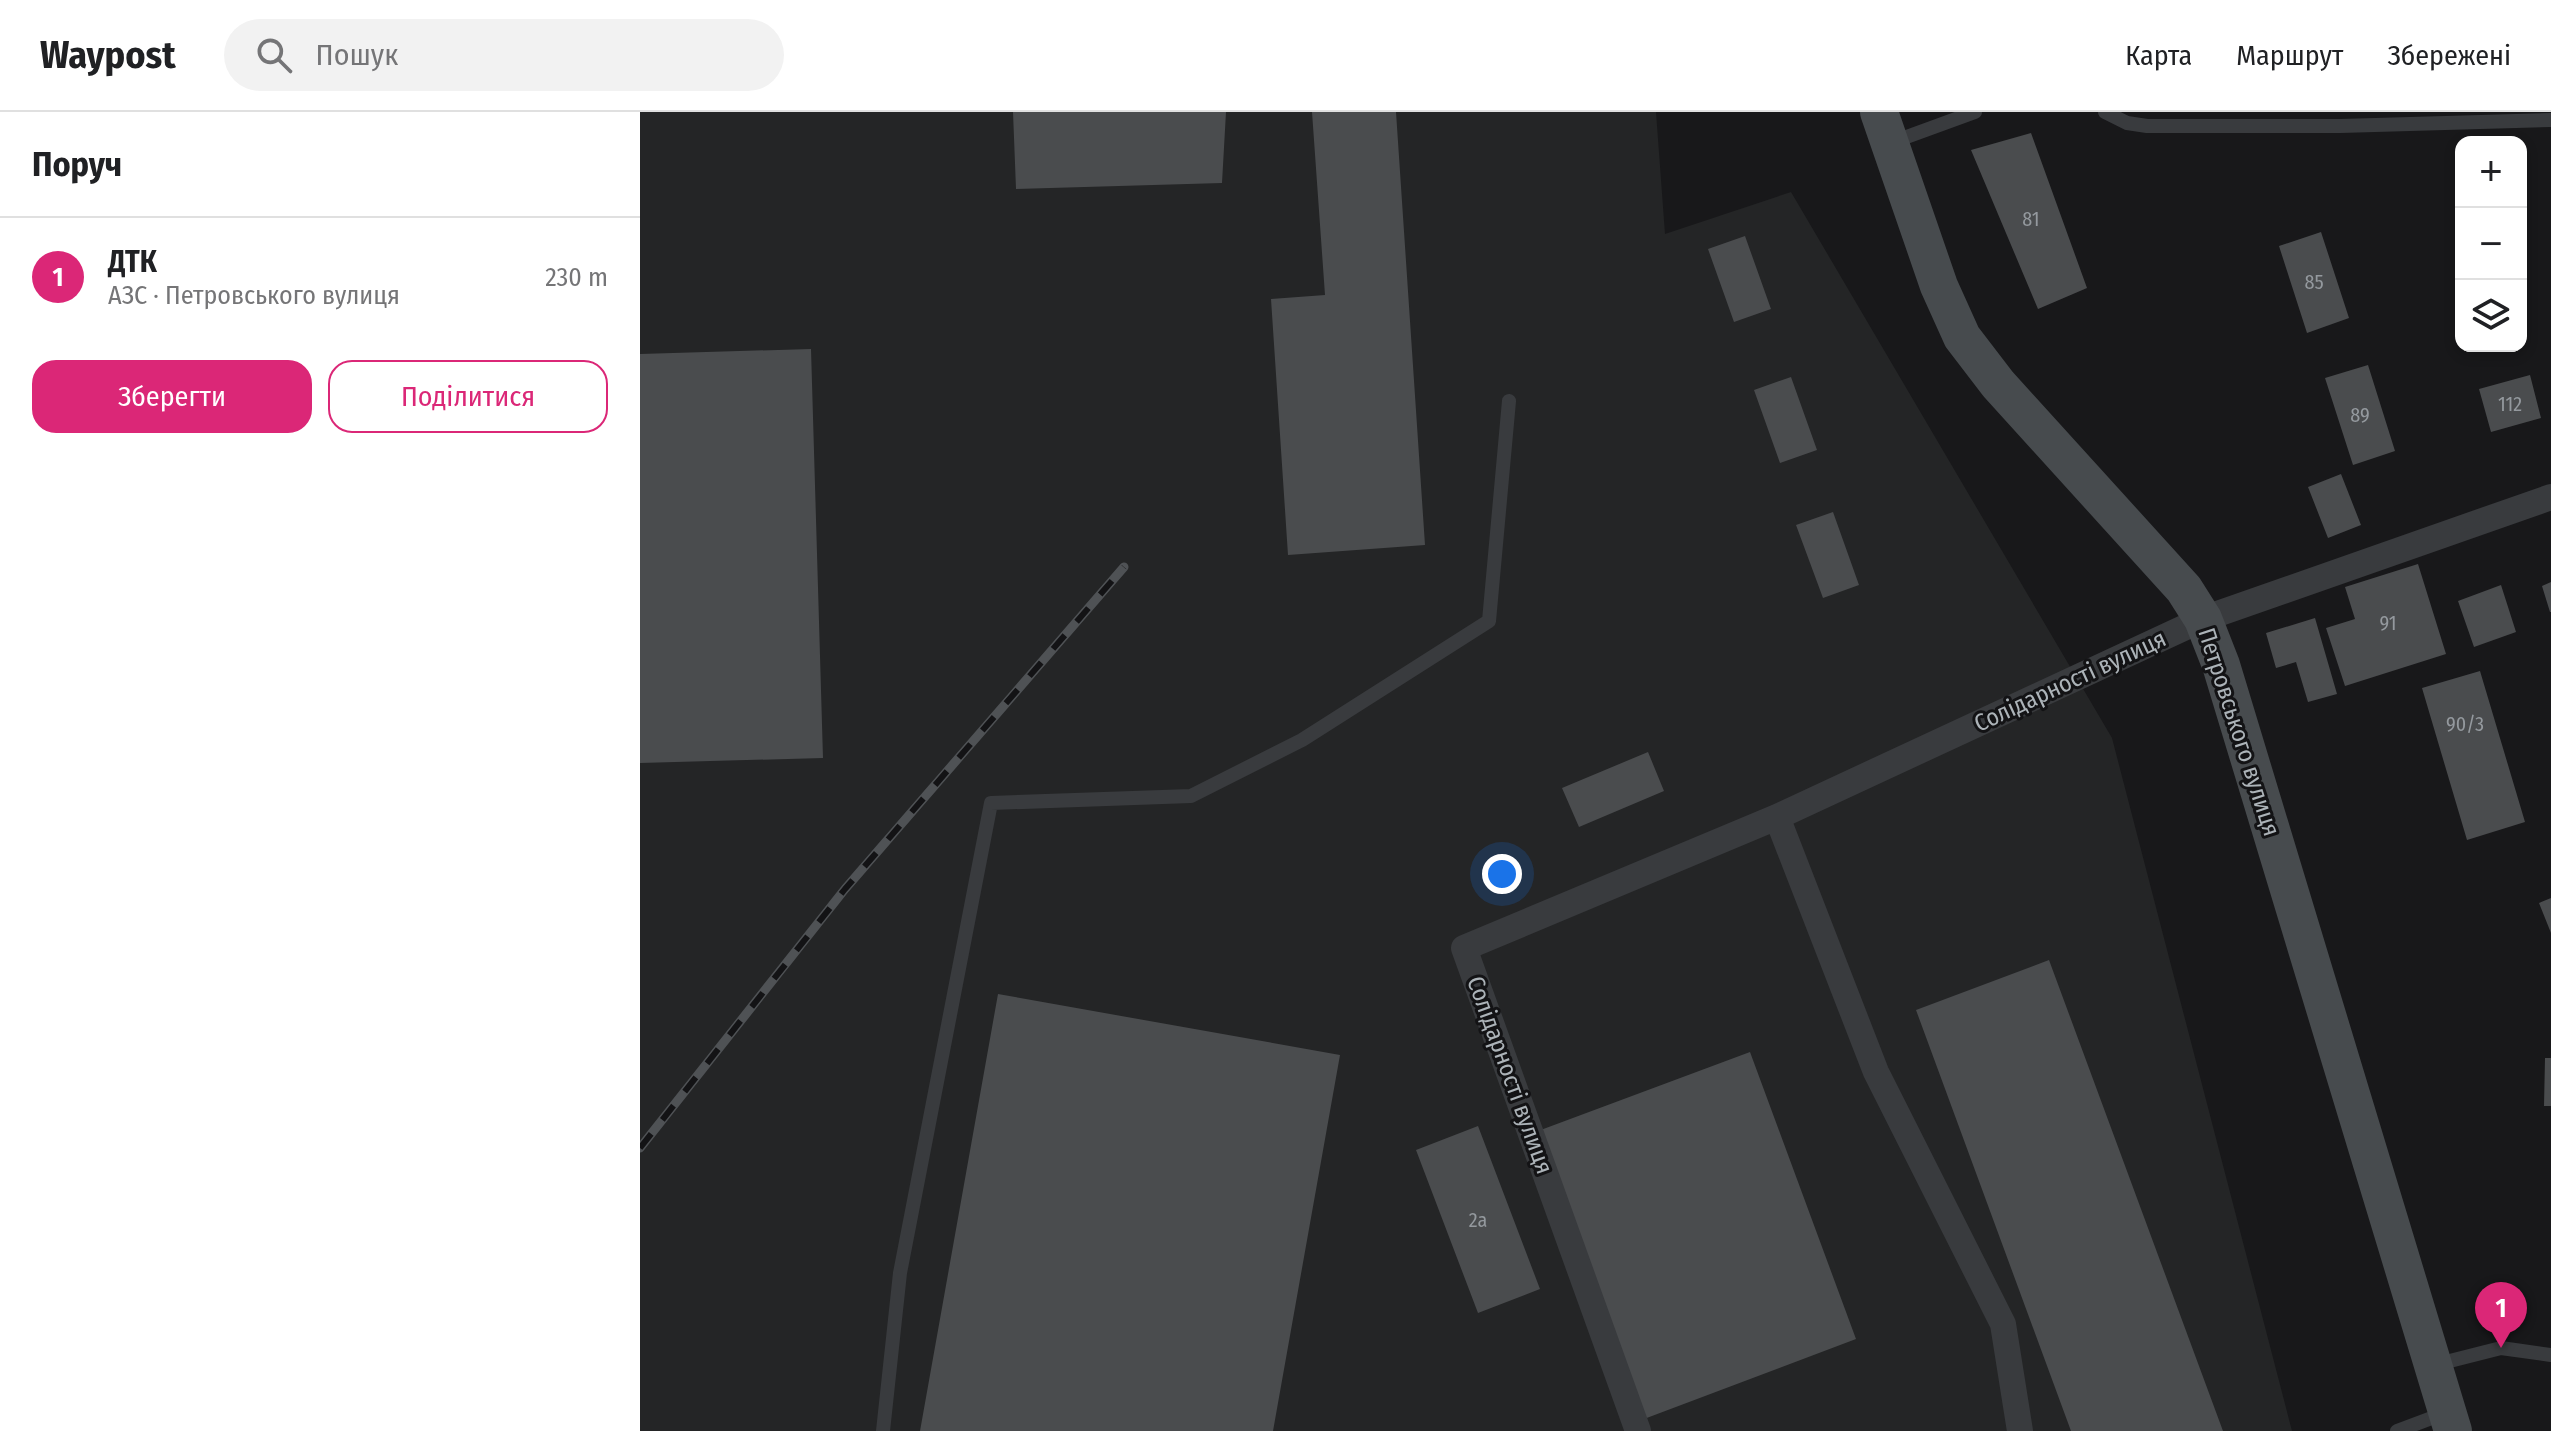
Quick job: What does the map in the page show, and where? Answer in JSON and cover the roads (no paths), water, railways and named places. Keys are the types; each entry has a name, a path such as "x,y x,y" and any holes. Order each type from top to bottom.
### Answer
{"main road":[{"name":"Петровського вулиця","path":"1885,128 1939,286 1962,337 1976,358 2184,589 2203,619 2221,665 2450,1422"}],"street":[{"name":"Солідарності вулиця","path":"1638,1431 1464,948 1777,817 2203,619 2551,497"},
{"path":"1777,817 1876,1072 2003,1324 2020,1431"}],"lane":[{"path":"1885,128 1975,112"},
{"path":"2105,112 2127,123 2147,126 2340,126 2551,120"},
{"path":"883,1431 900,1273 991,803 1191,796 1302,740 1489,621 1509,401"},
{"path":"2432,1365 2501,1348 2551,1355"},
{"path":"2397,1431 2450,1422"}],"railway":[{"path":"640,1148 845,889 1124,567"}],"place":[{"name":"ДТК","path":"2501,1348"}]}
